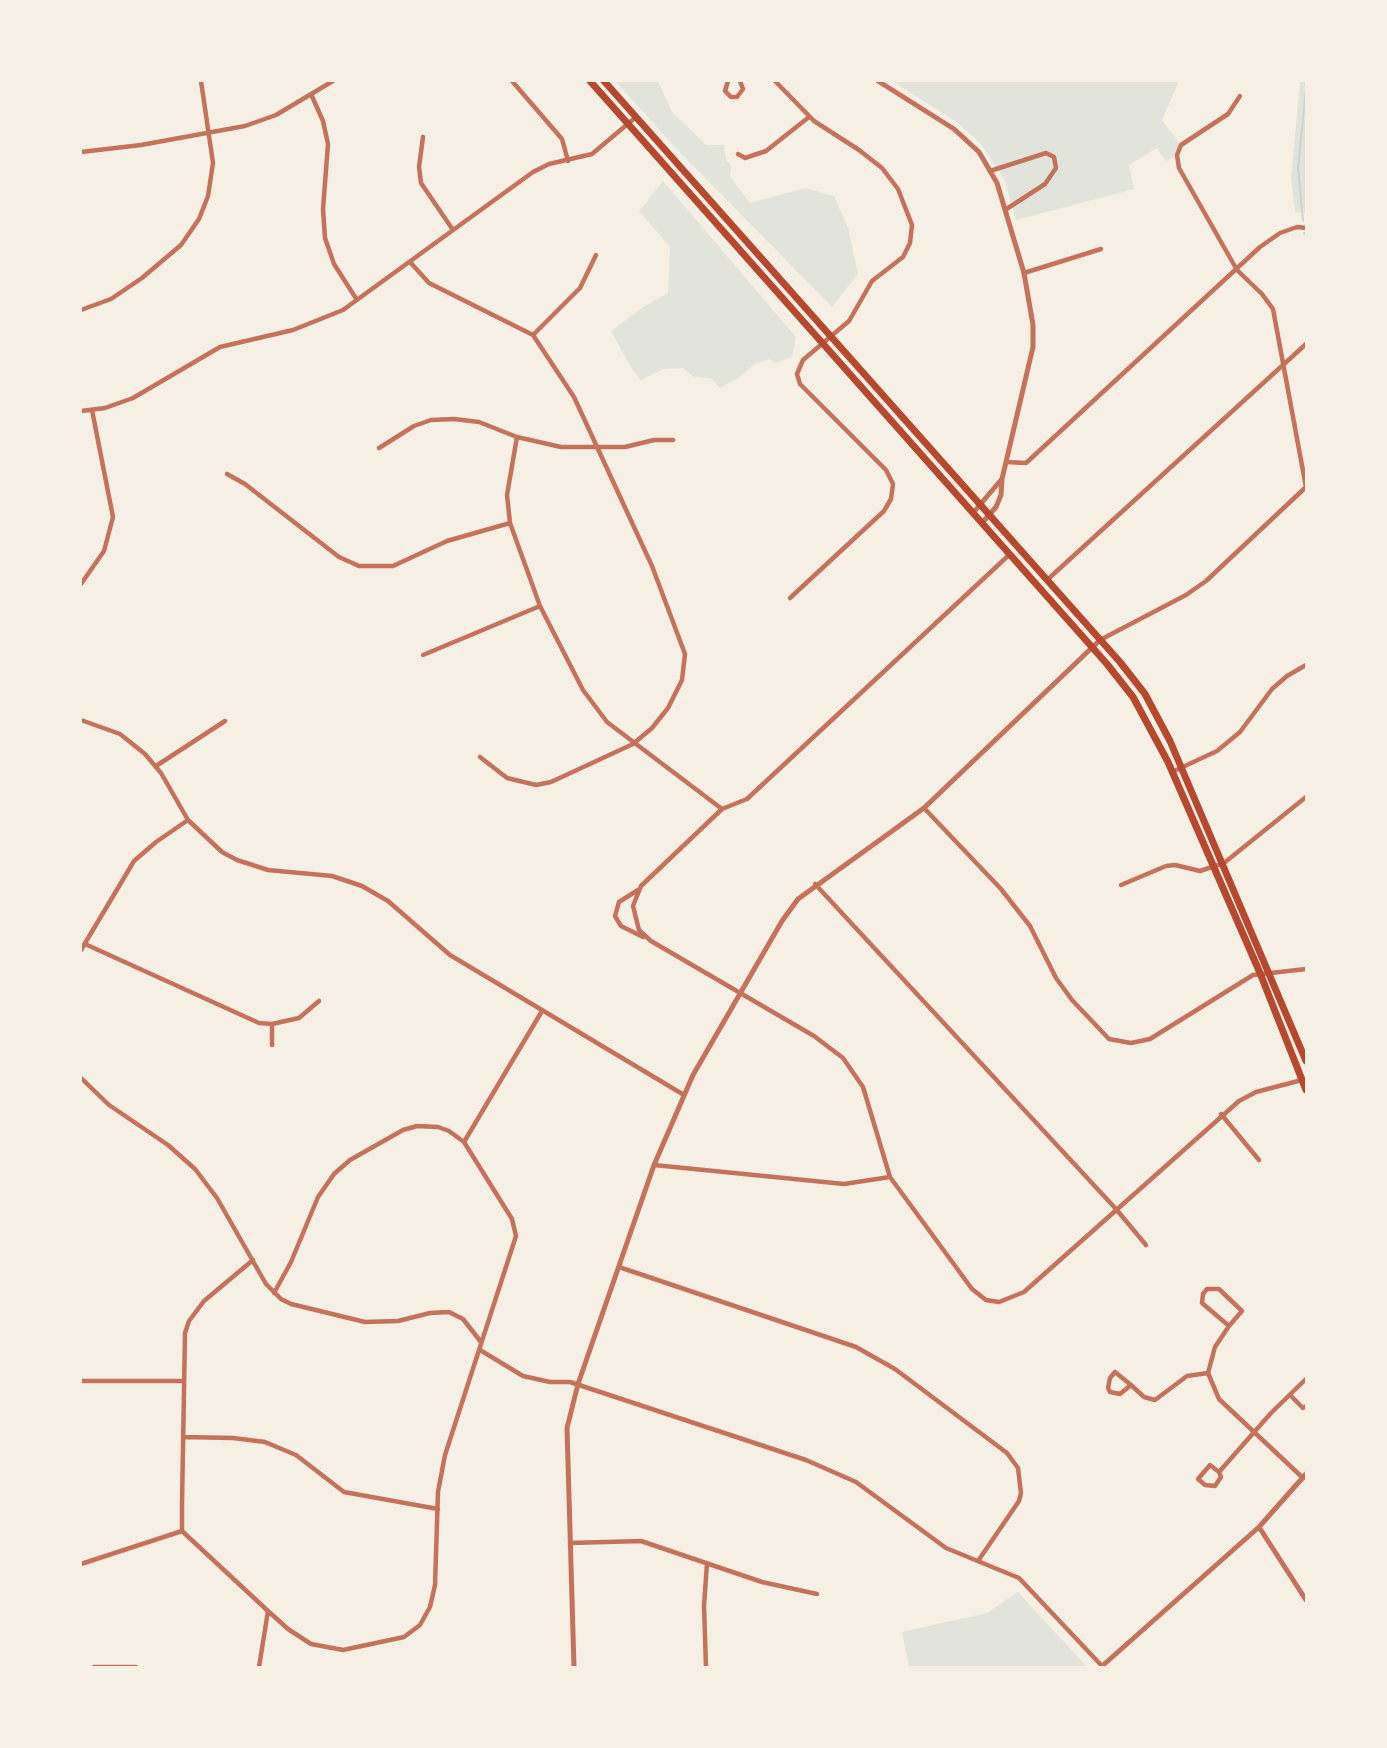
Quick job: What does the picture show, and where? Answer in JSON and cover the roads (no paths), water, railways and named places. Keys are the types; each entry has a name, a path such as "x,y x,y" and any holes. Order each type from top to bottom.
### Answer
{"main road":[{"path":"590,81 1092,647 1141,709 1172,772 1260,973 1306,1090"},
{"path":"604,81 1100,640 1151,703 1224,863 1306,1061"}],"street":[{"path":"81,310 122,293 175,250 195,227 208,196 213,163 201,81"},
{"path":"81,152 210,133 266,119 333,81"},
{"path":"512,81 561,136 568,161"},
{"path":"728,81 724,91 731,97 737,97 743,89 740,81"},
{"path":"776,81 809,117 882,168 898,189 912,225 910,243 903,257 872,280 852,316 798,367 799,381 883,466 891,479 893,490 889,504 790,598"},
{"path":"878,81 954,129 979,152 997,183 1024,273 1033,325 1034,347 1002,479 1000,499 982,523"},
{"path":"311,94 323,121 328,144 323,209 325,238 334,264 357,300"},
{"path":"574,1667 566,1439 578,1384 654,1165 684,1095 782,921 798,899 815,884 924,808 1100,640 1186,595 1206,581 1306,487 1273,309 1262,294 1237,270 1179,168 1177,154 1181,145 1228,114 1240,96"},
{"path":"81,411 92,410 143,394 196,359 220,347 304,327 357,300 538,170 592,154 636,117"},
{"path":"738,154 749,157 766,151 809,117"},
{"path":"423,137 419,167 421,183 453,230"},
{"path":"990,171 1046,153 1053,157 1056,168 1045,184 1005,210"},
{"path":"1006,462 1026,463 1260,247 1280,233 1297,227 1306,228"},
{"path":"1024,273 1101,249"},
{"path":"533,335 580,288 597,255"},
{"path":"410,262 429,283 533,335 574,397 596,449 652,566 685,654 682,680 668,708 633,744 551,782 536,785 507,778 480,757"},
{"path":"1047,580 1306,344"},
{"path":"81,584 104,551 113,517 92,410"},
{"path":"379,448 414,426 431,420 478,422 517,437 561,447 596,449 626,447 654,440 673,440"},
{"path":"517,437 507,495 510,523 540,606 583,690 607,722 633,744 722,809"},
{"path":"227,474 245,483 339,557 369,568 393,566 447,541 510,523"},
{"path":"973,513 1002,479"},
{"path":"1010,554 747,799 722,809 638,890 619,902 615,916 621,926 740,992 814,1036 843,1058 863,1087 890,1177 972,1289 986,1300 999,1302 1024,1292 1221,1114 1256,1092 1302,1080"},
{"path":"423,655 540,606"},
{"path":"1172,772 1217,751 1258,710 1272,689 1287,675 1306,665"},
{"path":"81,720 120,734 139,748 156,766 188,820 209,842 237,860 268,870 332,876 377,894 450,955 684,1095"},
{"path":"156,766 225,721"},
{"path":"1121,885 1166,866 1175,865 1200,871 1224,863 1238,855 1306,797"},
{"path":"924,808 1001,890 1030,926 1056,978 1072,1000 1109,1039 1131,1043 1150,1039 1246,978 1260,973 1306,969"},
{"path":"81,950 134,861 156,842 188,820"},
{"path":"815,884 1116,1209 1146,1245"},
{"path":"638,890 633,914 639,930 651,941"},
{"path":"85,944 249,1020 272,1024 299,1018 319,1001"},
{"path":"464,1142 542,1011"},
{"path":"272,1024 272,1045"},
{"path":"81,1078 109,1105 168,1145 195,1169 217,1198 274,1293 291,1304 365,1322 398,1321 430,1313 449,1312 463,1319 481,1342"},
{"path":"1221,1114 1259,1160"},
{"path":"253,1260 204,1301 193,1316 183,1346 182,1531 301,1639 323,1648 357,1648 404,1637 420,1625 430,1607 435,1585 438,1509 445,1455 516,1236 512,1219 464,1142 449,1131 438,1127 417,1126 403,1130 350,1160 337,1172 318,1197 291,1262 274,1293"},
{"path":"654,1165 844,1184 890,1177"},
{"path":"619,1267 856,1347 895,1369 1007,1453 1018,1468 1021,1493 978,1561"},
{"path":"480,1350 523,1376 578,1384 829,1469 877,1496 946,1548 1019,1578 1101,1667 1259,1527 1304,1476 1220,1399 1208,1374 1215,1347 1242,1311 1219,1289 1208,1289 1203,1294 1202,1303 1229,1326"},
{"path":"1131,1385 1119,1394 1110,1392 1108,1388 1110,1378 1115,1372 1131,1385 1144,1397 1155,1400 1187,1376 1208,1374"},
{"path":"1219,1472 1306,1379"},
{"path":"81,1381 183,1381"},
{"path":"1290,1395 1303,1408 1306,1406"},
{"path":"183,1437 233,1437 265,1442 296,1455 344,1492 438,1509"},
{"path":"1210,1465 1219,1472 1221,1477 1215,1486 1205,1485 1198,1479 1210,1465"},
{"path":"1259,1527 1306,1600"},
{"path":"81,1564 182,1531"},
{"path":"570,1543 641,1540 784,1588 817,1594"},
{"path":"706,1667 704,1606 707,1563"},
{"path":"260,1667 268,1611"},
{"path":"94,1667 136,1667"}],"waterway":[{"path":"1303,221 1298,168 1306,89"}]}
